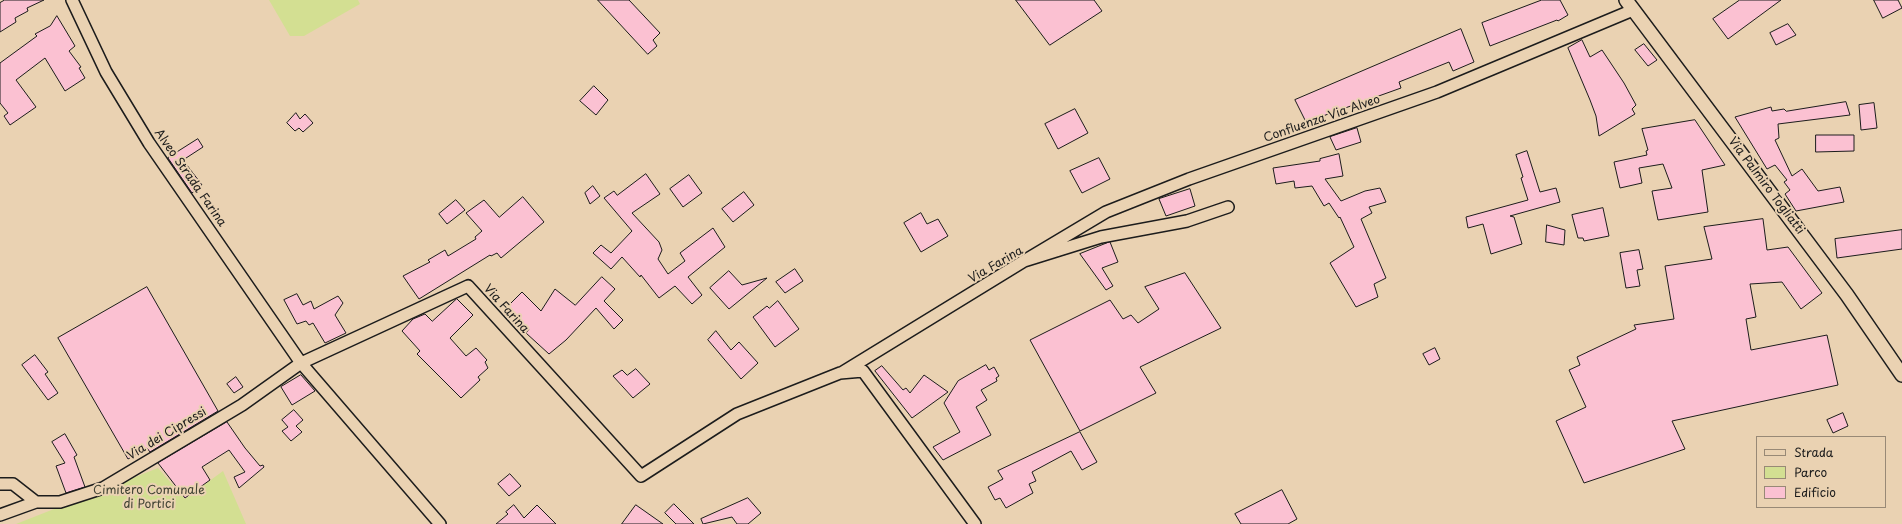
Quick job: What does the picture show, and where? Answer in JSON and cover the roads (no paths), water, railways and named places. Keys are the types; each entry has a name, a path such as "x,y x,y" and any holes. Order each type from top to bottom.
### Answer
{"street":[{"name":"Alveo Strada Farina","path":"72,0 106,72 150,143 301,363"},
{"name":"Confluenza Via Alveo","path":"1024,261 1106,212 1189,179 1438,92 1629,5"},
{"name":"Via Palmiro Togliatti","path":"1629,5 1847,295 1902,375"},
{"name":"Via Farina","path":"301,363 468,286 641,476 738,414 840,373 1024,261 1101,237 1187,221 1228,207"},
{"name":"Via dei Cipressi","path":"0,515 36,502 60,502 102,488 242,405 301,363"},
{"path":"301,363 440,524"},
{"name":"Via Farina","path":"840,373 863,371 975,524"},
{"path":"0,484 13,484 36,502"}],"park label":[{"name":"Cimitero Comunale di Portici","path":"149,498"}]}
